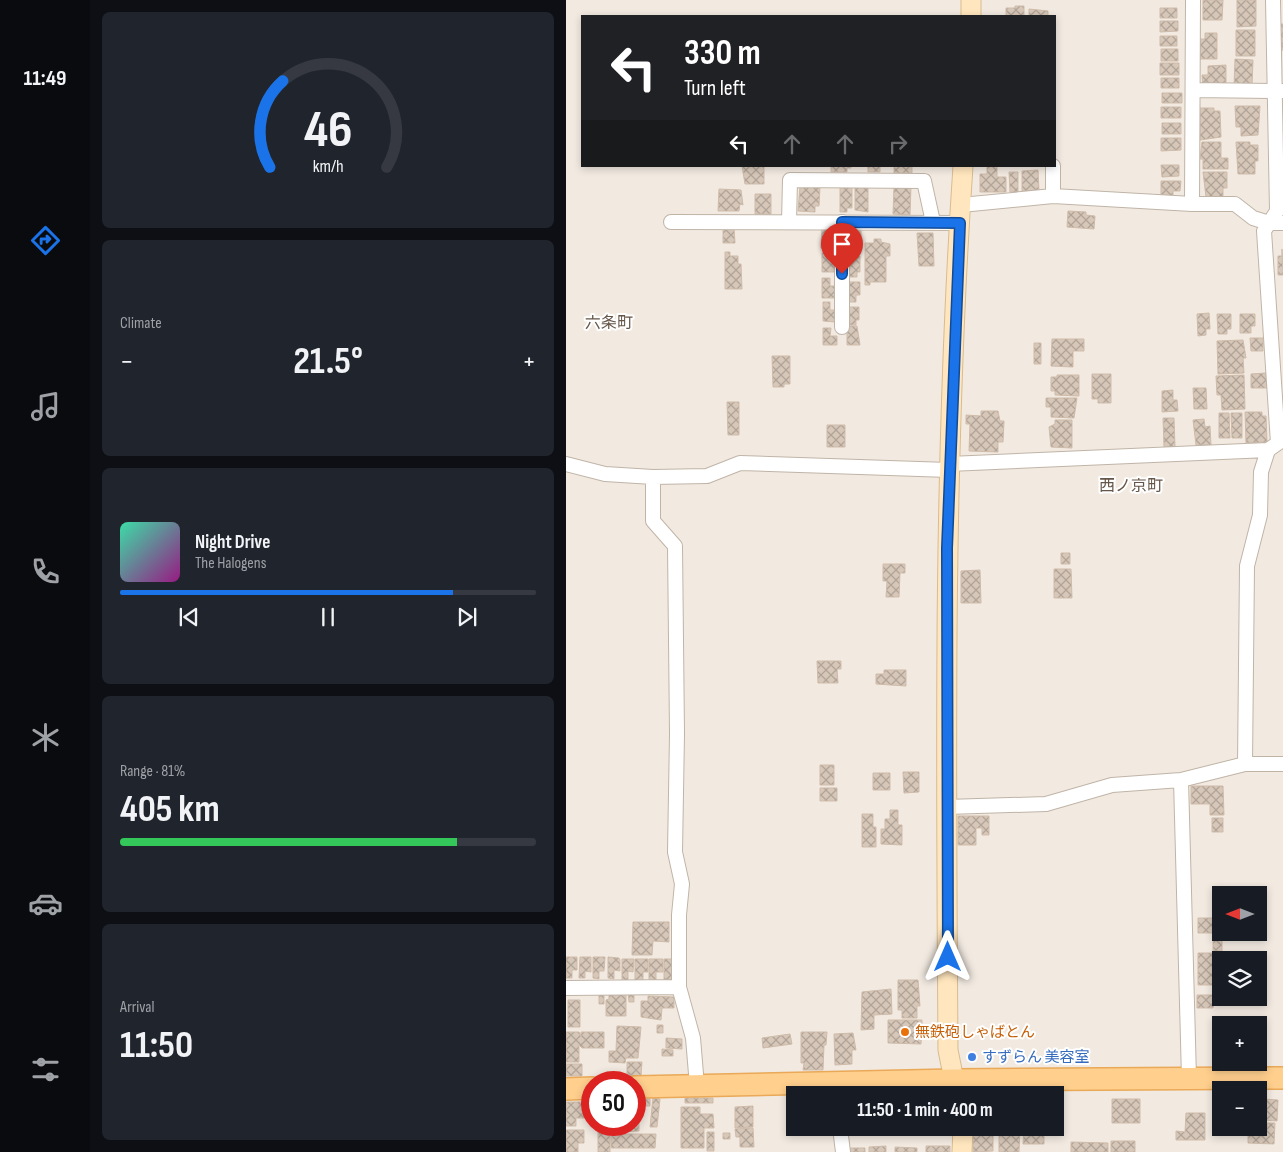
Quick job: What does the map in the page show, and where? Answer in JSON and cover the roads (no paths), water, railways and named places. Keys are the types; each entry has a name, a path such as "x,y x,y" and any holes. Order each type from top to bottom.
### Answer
{"main road":[{"path":"971,0 971,15"},
{"path":"959,1086 948,1050 946,807 949,467 963,167"},
{"path":"985,1086 1189,1078 1283,1078"},
{"path":"646,1087 786,1088"},
{"path":"566,1089 581,1088"},
{"path":"962,1152 963,1136"}],"street":[{"path":"1192,204 1193,0"},
{"path":"566,464 605,474 653,477 707,476 740,463 949,467 1268,450 1278,443 1264,232 1276,223 1277,211 1278,91 1273,0"},
{"path":"1193,90 1278,91"},
{"path":"1053,167 1053,196"},
{"path":"789,222 790,180 799,180 924,181 933,222"},
{"path":"671,222 933,222 960,214 1053,196 1192,204 1235,204 1253,218 1276,223"},
{"path":"842,222 842,327"},
{"path":"1245,764 1247,566 1260,515 1261,472 1268,450"},
{"path":"653,477 653,521 675,546 677,734 675,852 682,884 679,915 679,987 693,1038 697,1086"},
{"path":"946,807 1046,804 1112,785 1181,780 1245,764 1283,764"},
{"path":"1181,780 1189,1078"},
{"path":"566,988 679,987"},
{"path":"841,1136 842,1152"}],"place":[{"name":"無鉄砲しゃばとん","path":"905,1032"},
{"name":"すずらん 美容室","path":"972,1057"}],"district":[{"name":"六条町","path":"609,322"},
{"name":"西ノ京町","path":"1131,485"}]}
